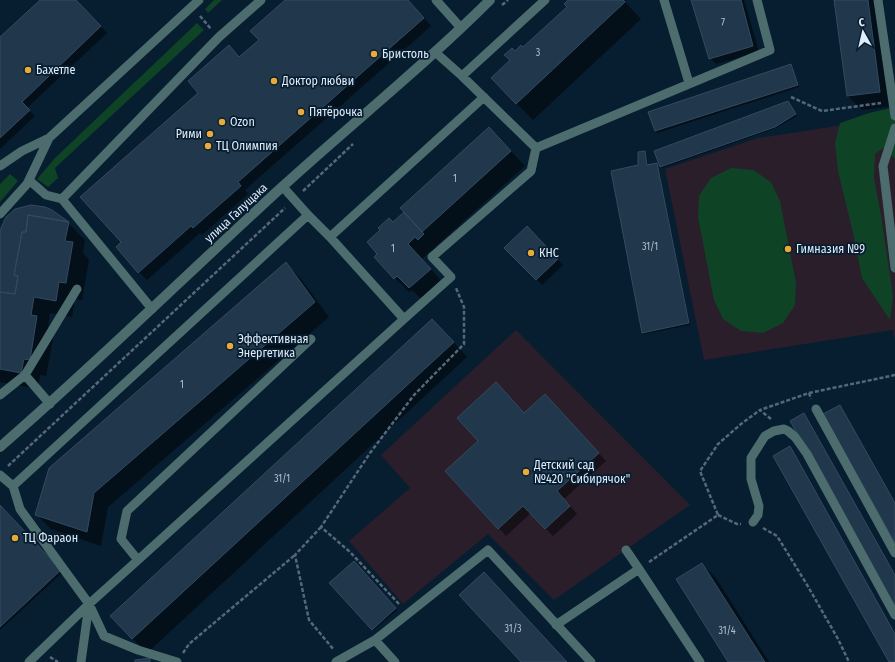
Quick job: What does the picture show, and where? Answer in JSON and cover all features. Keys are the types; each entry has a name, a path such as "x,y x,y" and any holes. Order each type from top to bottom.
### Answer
{"street":[{"name":"улица Галущака","path":"0,446 50,404 282,187 435,52 490,0"}],"lane":[{"path":"0,166 22,151 49,138 199,0"},
{"path":"62,199 219,37 261,0"},
{"path":"436,0 461,28"},
{"path":"462,76 545,0"},
{"path":"664,0 689,83"},
{"path":"536,148 770,50 757,0"},
{"path":"878,0 895,116"},
{"path":"435,52 462,76 536,148"},
{"path":"330,237 484,97"},
{"path":"895,128 883,166 895,268"},
{"path":"0,214 27,184 49,138"},
{"path":"29,662 89,604 451,277 432,257 531,171 536,148"},
{"path":"29,180 46,195 62,199 152,309"},
{"path":"282,187 330,237 404,319"},
{"path":"13,486 308,215"},
{"path":"0,395 25,375 77,290"},
{"path":"138,560 121,540 127,511 311,339"},
{"path":"25,375 50,404"},
{"path":"816,409 895,553"},
{"path":"753,522 758,515 759,506 750,478 751,458 765,436 774,431 784,429 795,437 807,454 895,615"},
{"path":"3,471 13,486 20,509 89,604 104,636 161,660 177,662"},
{"path":"339,661 375,640 488,550 591,662"},
{"path":"626,550 700,662"},
{"path":"556,624 639,569"},
{"path":"81,662 89,604"},
{"path":"375,640 395,662"}],"path":[{"path":"502,5 508,0"},
{"path":"201,17 212,29"},
{"path":"791,97 822,111 893,102"},
{"path":"3,471 357,140"},
{"path":"177,662 189,644 295,555 320,527 370,453 414,395 464,344 464,307 451,277"},
{"path":"849,662 838,639 806,583 777,536 753,522 737,524 718,515 700,471 718,444 760,410 808,393 895,375"},
{"path":"808,393 816,409"},
{"path":"760,410 784,429"},
{"path":"639,569 718,515"},
{"path":"320,527 350,552 408,614"},
{"path":"295,555 309,620 339,661"}],"shaded area":[{"name":"Гимназия №9","path":"895,117 895,340 893,330 704,360 665,169 758,138"},
{"name":"Детский сад №420 \"Сибирячок\"","path":"516,330 690,505 554,600 488,534 403,604 349,541 410,488 381,455"}],"green space":[{"path":"214,0 222,0 208,13 205,9"},
{"path":"197,23 204,30 55,168 58,178 48,187 37,179 55,158"},
{"path":"895,107 895,159 883,148 875,154 874,178 893,296 890,320 862,278 838,171 835,143 840,123 869,113"},
{"path":"731,168 753,170 771,182 780,201 796,283 795,305 783,323 763,333 741,331 723,319 714,300 698,217 699,196 711,178"},
{"path":"10,174 18,181 0,202 0,184"}],"building":[{"name":"Бахетле","path":"40,0 76,0 101,26 22,102 30,110 0,138 0,37"},
{"name":"ТЦ Олимпия","path":"285,0 408,0 424,18 238,182 241,186 193,228 191,226 138,273 116,247 121,242 80,197 198,93 188,81 229,45 239,57 259,40 250,31"},
{"path":"568,0 623,0 625,2 516,104 491,78 510,60 504,55 512,48 515,51 521,45 523,47 567,7 564,4"},
{"path":"691,0 741,0 753,46 709,59"},
{"path":"834,0 868,0 880,92 847,96"},
{"path":"791,64 798,85 655,131 648,112"},
{"path":"788,101 796,114 775,127 660,167 654,151"},
{"path":"489,127 511,151 422,232 400,208"},
{"path":"645,151 647,165 657,163 689,323 642,333 611,171 638,165 638,152"},
{"path":"31,205 45,207 52,210 69,222 28,215 26,232 22,232 14,275 18,276 15,294 0,292 1,228 6,217 15,209"},
{"path":"404,212 424,234 418,240 415,237 408,244 431,269 409,288 397,276 394,279 374,257 377,254 367,242 380,230 378,228 389,218 393,222"},
{"path":"28,215 69,222 65,241 73,242 66,283 59,282 56,301 34,297 31,315 37,316 30,360 24,359 21,373 0,369 0,292 15,294 18,276 14,275 22,232 26,232"},
{"name":"КНС","path":"527,226 558,259 536,280 504,248"},
{"path":"286,262 315,302 94,493 87,532 35,515 49,468"},
{"path":"432,319 454,342 132,639 110,616"},
{"path":"496,382 524,413 545,394 599,453 557,491 570,506 545,529 523,506 498,529 445,471 478,441 457,418"},
{"path":"840,405 895,503 895,543 823,414"},
{"path":"804,413 895,575 895,609 790,421"},
{"path":"790,446 895,634 895,662 889,662 773,456"},
{"name":"ТЦ Фараон","path":"0,505 61,570 0,627"},
{"path":"354,561 396,608 372,630 329,583"},
{"path":"702,563 765,662 728,662 676,579"},
{"path":"484,572 567,662 521,662 459,595"},
{"path":"150,658 150,662 135,662 135,660"}],"place":[{"name":"Бристоль","path":"374,54"},
{"name":"Бахетле","path":"28,70"},
{"name":"Доктор любви","path":"274,81"},
{"name":"Пятёрочка","path":"301,112"},
{"name":"Ozon","path":"222,122"},
{"name":"Рими","path":"210,134"},
{"name":"ТЦ Олимпия","path":"208,146"},
{"name":"Гимназия №9","path":"788,249"},
{"name":"КНС","path":"531,253"},
{"name":"Эффективная Энергетика","path":"230,346"},
{"name":"Детский сад №420 \"Сибирячок\"","path":"526,472"},
{"name":"ТЦ Фараон","path":"15,538"}]}
